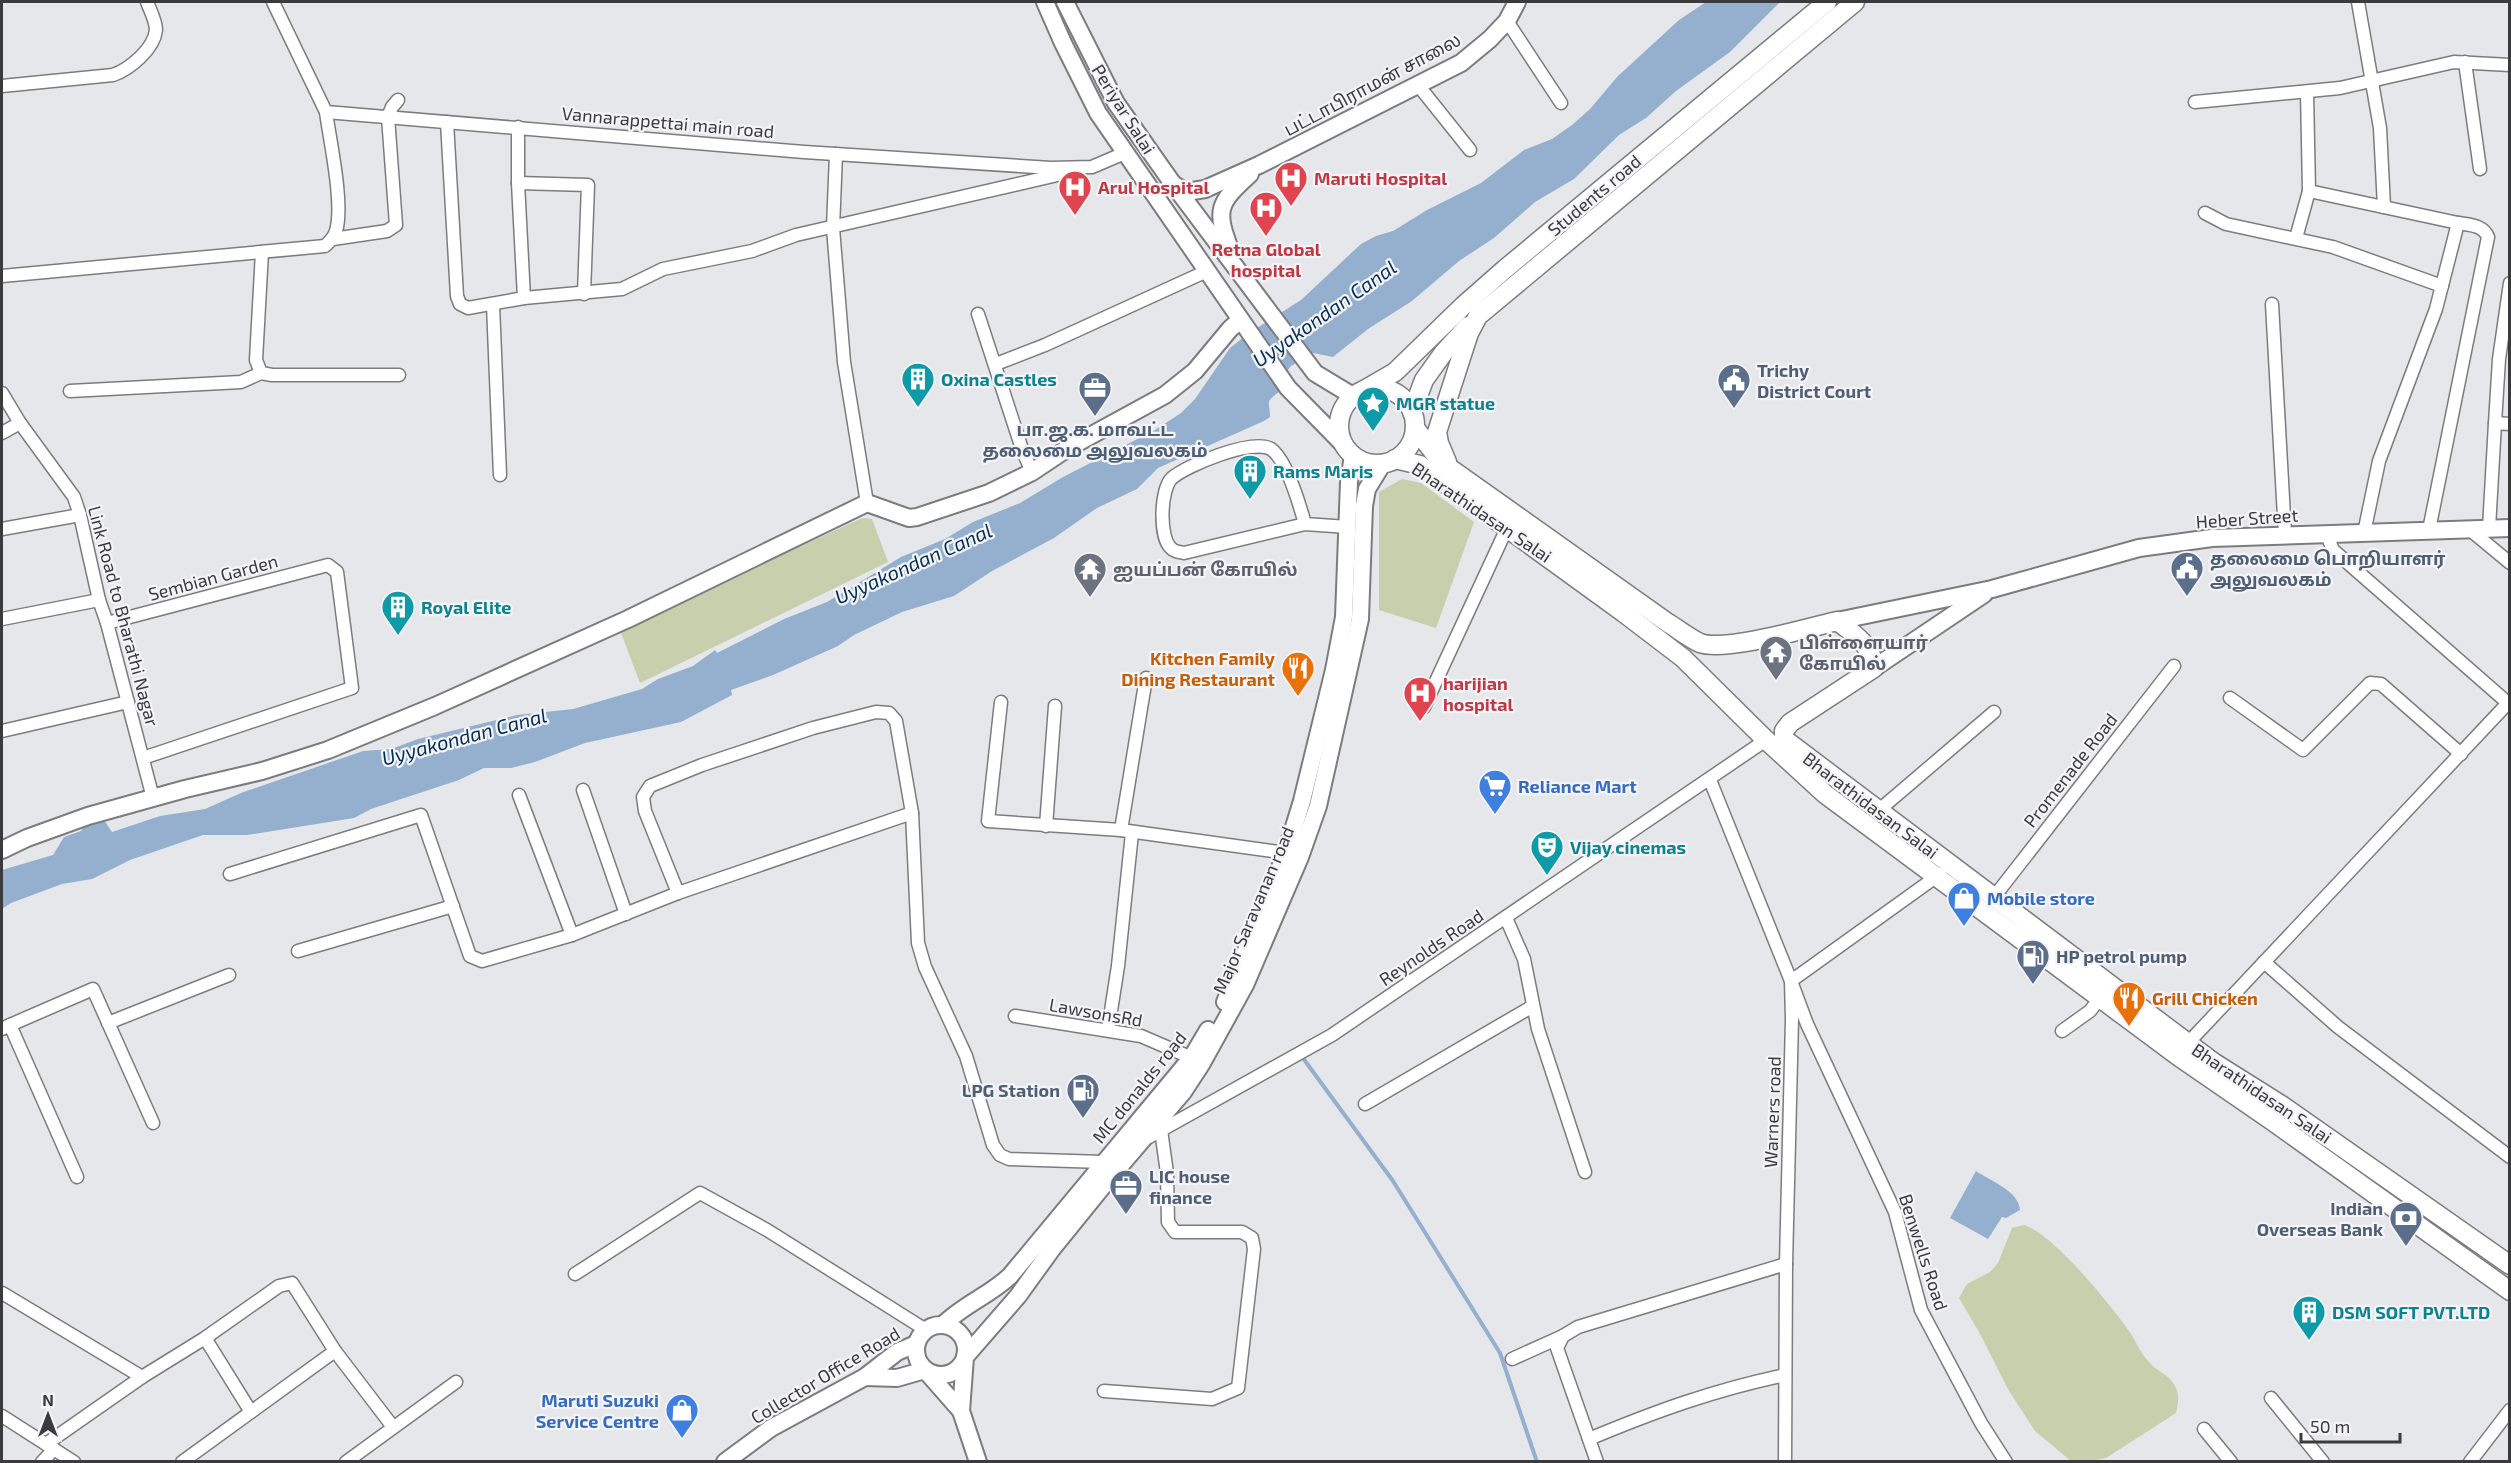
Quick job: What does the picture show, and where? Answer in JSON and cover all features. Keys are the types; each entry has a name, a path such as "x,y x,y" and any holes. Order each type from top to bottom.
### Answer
{"main road":[{"name":"Periyar Salai","path":"1045,2 1098,112 1240,320"},
{"name":"Periyar Salai","path":"1065,2 1116,103 1173,184 1315,373 1358,393"},
{"name":"பட்டாபிராமன் சாலை","path":"1259,165 1461,63 1490,39 1507,21 1517,2"},
{"name":"Students road","path":"1358,393 1395,372 1462,306 1505,269 1827,2"},
{"path":"2,850 27,838 88,816 262,771 328,750 435,706 628,619 867,503 909,518 924,516 989,493 1032,472 1068,448 1165,395 1196,371 1240,320 1288,388 1348,450 1362,461 1384,466 1408,446 1424,381 1444,352 1478,316 1855,2"},
{"path":"1173,184 1186,192 1196,192 1259,165"},
{"path":"1238,270 1220,223 1221,210 1228,194 1259,165"},
{"path":"1451,469 1437,432 1469,333 1478,316"},
{"path":"1348,450 1338,423 1346,404 1358,393 1376,388 1399,395 1413,420"},
{"name":"Bharathidasan Salai","path":"1413,420 1432,451 1451,469 1668,623 1700,642 1712,645 1743,641 1837,621"},
{"name":"Major Saravanan road","path":"1286,853 1302,801 1334,670 1344,617 1348,527 1348,450"},
{"name":"Bharathidasan Salai","path":"1384,466 1420,465 1507,528 1683,658 1766,740 1825,794 2178,1056 2510,1291"},
{"name":"Major Saravanan road","path":"965,1357 1018,1296 1052,1249 1183,1092 1197,1060 1245,985 1318,806 1360,619 1364,506 1367,489 1384,466"},
{"name":"Heber Street","path":"1992,589 2139,548 2212,538 2510,528"},
{"path":"1837,621 1992,589"},
{"path":"1837,621 1857,636 1873,657 1874,668 1992,589"},
{"path":"1683,658 1700,642"},
{"name":"Bharathidasan Salai","path":"1874,668 1790,723 1784,731 1784,739 2188,1043 2510,1265"},
{"name":"MC donalds road","path":"934,1328 957,1311 998,1287 1010,1275 1103,1162 1197,1060 1225,1001 1286,853"},
{"path":"2346,1173 2361,1161"},
{"path":"961,1411 966,1346 963,1338 951,1328 934,1328 916,1344 918,1362 961,1411 978,1461"},
{"name":"Collector Office Road","path":"725,1461 771,1428 865,1377 897,1352 916,1344"},
{"path":"865,1377 897,1378 925,1370 934,1375 943,1376 960,1366 965,1357"}],"street":[{"path":"2,86 113,75 123,72 147,48 153,38 156,28 147,2"},
{"path":"2,276 325,246 333,239 337,229 336,184 327,112 273,2"},
{"path":"2358,2 2380,128 2384,207"},
{"path":"1507,21 1561,103"},
{"path":"2195,102 2307,92 2371,81 2454,62 2510,65"},
{"path":"2465,62 2480,169"},
{"path":"1418,85 1470,150"},
{"path":"2296,238 2309,191 2307,92"},
{"path":"333,239 387,231 396,225 388,117 398,100"},
{"name":"Vannarappettai main road","path":"327,112 836,154 1051,168 1092,167 1127,152"},
{"path":"447,122 457,296 460,304 468,308 524,298 622,289 663,269 752,251 796,235 1092,167"},
{"path":"518,127 518,183 524,298"},
{"path":"836,154 833,228 844,362 867,503"},
{"path":"518,183 588,184 584,294"},
{"path":"2309,191 2478,227 2485,231 2488,237 2476,306 2459,375 2429,530"},
{"path":"2205,213 2226,224 2333,247 2442,286"},
{"path":"2364,533 2379,461 2436,309 2458,223"},
{"path":"261,373 256,360 262,252"},
{"path":"996,364 1046,345 1207,271"},
{"path":"2489,528 2499,359 2510,283"},
{"path":"2272,304 2285,534"},
{"path":"493,305 500,474"},
{"path":"978,314 996,364 1002,391 1032,472"},
{"path":"70,392 241,382 261,373 272,375 399,375"},
{"name":"Link Road to Bharathi Nagar","path":"2,393 20,423 74,497 99,600 153,798"},
{"path":"2,433 20,423"},
{"path":"2495,423 2510,424"},
{"path":"1305,524 1300,505 1278,456 1267,447 1240,448 1201,463 1172,478 1166,487 1163,501 1167,542 1171,548 1184,553 1305,524 1348,527"},
{"path":"2,529 80,515"},
{"path":"1424,706 1507,528"},
{"path":"2469,529 2510,563"},
{"path":"2188,1043 2509,704 2333,550 2326,533"},
{"name":"Sembian Garden","path":"107,623 328,566 337,572 352,688 142,758"},
{"path":"2,619 99,600"},
{"name":"Promenade Road","path":"1994,897 2174,666"},
{"path":"1108,1030 1118,966 1126,831 1146,678"},
{"path":"2230,698 2302,750 2370,683 2381,684 2461,754"},
{"path":"2,731 128,702"},
{"path":"1001,702 988,821 1126,831 1286,853"},
{"path":"1046,826 1055,706"},
{"path":"678,893 645,811 644,797 650,786 702,765 813,728 876,712 889,713 896,721 912,813 918,943 925,967 966,1056 993,1145 1000,1155 1009,1159 1103,1162"},
{"path":"1878,811 1994,712"},
{"name":"Reynolds Road","path":"1103,1162 1332,1035 1766,740"},
{"name":"Warners road","path":"1710,780 1791,981 1785,1461"},
{"path":"583,790 626,914"},
{"path":"519,795 572,935"},
{"path":"230,874 421,815 470,956 482,961 572,935 678,893 912,813"},
{"path":"1791,981 1936,877 1950,864"},
{"path":"298,951 453,906"},
{"path":"1506,918 1524,959 1538,1029 1585,1172"},
{"path":"2264,962 2338,1027 2510,1157"},
{"path":"108,1023 229,975"},
{"name":"Benwells Road","path":"1791,981 1807,1024 1895,1212 1921,1310 1981,1423 2006,1461"},
{"path":"77,1177 6,1027 93,989 153,1123"},
{"path":"2062,1031 2090,1011 2100,998"},
{"path":"1365,1104 1533,1006"},
{"name":"LawsonsRd","path":"1015,1016 1141,1036 1197,1060"},
{"path":"1104,1391 1212,1400 1238,1388 1254,1249 1252,1238 1242,1232 1175,1232 1168,1222 1167,1173 1161,1130"},
{"path":"575,1274 700,1193 934,1328"},
{"path":"1512,1359 1578,1328 1786,1264"},
{"path":"42,1461 50,1446 142,1377 206,1338 279,1286 292,1283 335,1352 393,1427"},
{"path":"2,1293 142,1377"},
{"path":"1563,1336 1557,1348 1598,1461"},
{"path":"206,1338 251,1412"},
{"path":"182,1461 335,1352"},
{"path":"1589,1439 1653,1412 1728,1388 1785,1376"},
{"path":"346,1461 456,1382"},
{"path":"2271,1398 2323,1461"},
{"path":"2470,1461 2510,1410"},
{"path":"2,1416 74,1461"},
{"path":"2204,1429 2231,1461"}],"green space":[{"path":"1402,479 1421,483 1474,522 1436,628 1379,610 1379,492"},
{"path":"862,518 872,519 888,562 640,683 620,630"},
{"path":"2024,1225 2050,1242 2080,1271 2120,1319 2146,1358 2170,1379 2177,1389 2176,1413 2106,1458 2071,1461 2035,1431 2009,1391 1959,1298 1967,1284 1990,1272 1998,1263 2012,1228"}],"water":[{"name":"Uyyakondan Canal","path":"1706,2 1780,2 1730,52 1676,91 1646,118 1619,135 1574,179 1535,202 1494,238 1459,261 1412,301 1368,329 1333,357 1313,353 1291,366 1280,380 1279,392 1271,398 1270,417 1158,468 1137,489 1097,508 1054,538 992,571 954,596 902,612 854,635 838,646 773,675 731,690 732,695 681,722 585,743 535,762 511,768 484,768 459,780 371,809 354,818 247,835 203,835 130,860 92,879 62,884 11,903 2,909 2,870 53,855 64,837 81,831 84,826 104,820 112,832 160,816 205,809 241,793 363,751 391,749 418,739 517,715 573,709 642,689 658,679 693,666 715,650 717,653 784,619 827,602 901,557 945,539 973,522 1020,503 1063,477 1155,430 1181,413 1195,399 1230,348 1301,300 1361,244 1393,231 1427,210 1481,183 1524,150 1552,139 1572,125 1590,109 1617,77 1679,20"},
{"path":"1976,1171 2010,1192 2015,1197 2020,1210 2006,1218 2002,1217 1988,1239 1950,1218"}],"waterway":[{"path":"1300,1054 1393,1181 1500,1353 1537,1462"}],"place":[{"name":"Maruti Hospital","path":"1291,207"},
{"name":"Arul Hospital","path":"1075,216"},
{"name":"Retna Global hospital","path":"1266,237"},
{"name":"Oxina Castles","path":"918,408"},
{"name":"Trichy District Court","path":"1734,409"},
{"name":"பா.ஜ.க. மாவட்ட தலைமை அலுவலகம்","path":"1095,417"},
{"name":"MGR statue","path":"1373,432"},
{"name":"Rams Maris","path":"1250,500"},
{"name":"தலைமை பொறியாளர் அலுவலகம்","path":"2187,597"},
{"name":"ஐயப்பன் கோயில்","path":"1090,598"},
{"name":"Royal Elite","path":"398,636"},
{"name":"பிள்ளையார் கோயில்","path":"1776,681"},
{"name":"Kitchen Family Dining Restaurant","path":"1298,697"},
{"name":"harijian hospital","path":"1420,722"},
{"name":"Reliance Mart","path":"1495,815"},
{"name":"Vijay cinemas","path":"1547,876"},
{"name":"Mobile store","path":"1964,927"},
{"name":"HP petrol pump","path":"2033,985"},
{"name":"Grill Chicken","path":"2129,1027"},
{"name":"LPG Station","path":"1083,1119"},
{"name":"LIC house finance","path":"1126,1215"},
{"name":"Indian Overseas Bank","path":"2406,1247"},
{"name":"DSM SOFT PVT.LTD","path":"2309,1341"},
{"name":"Maruti Suzuki Service Centre","path":"682,1439"}]}
